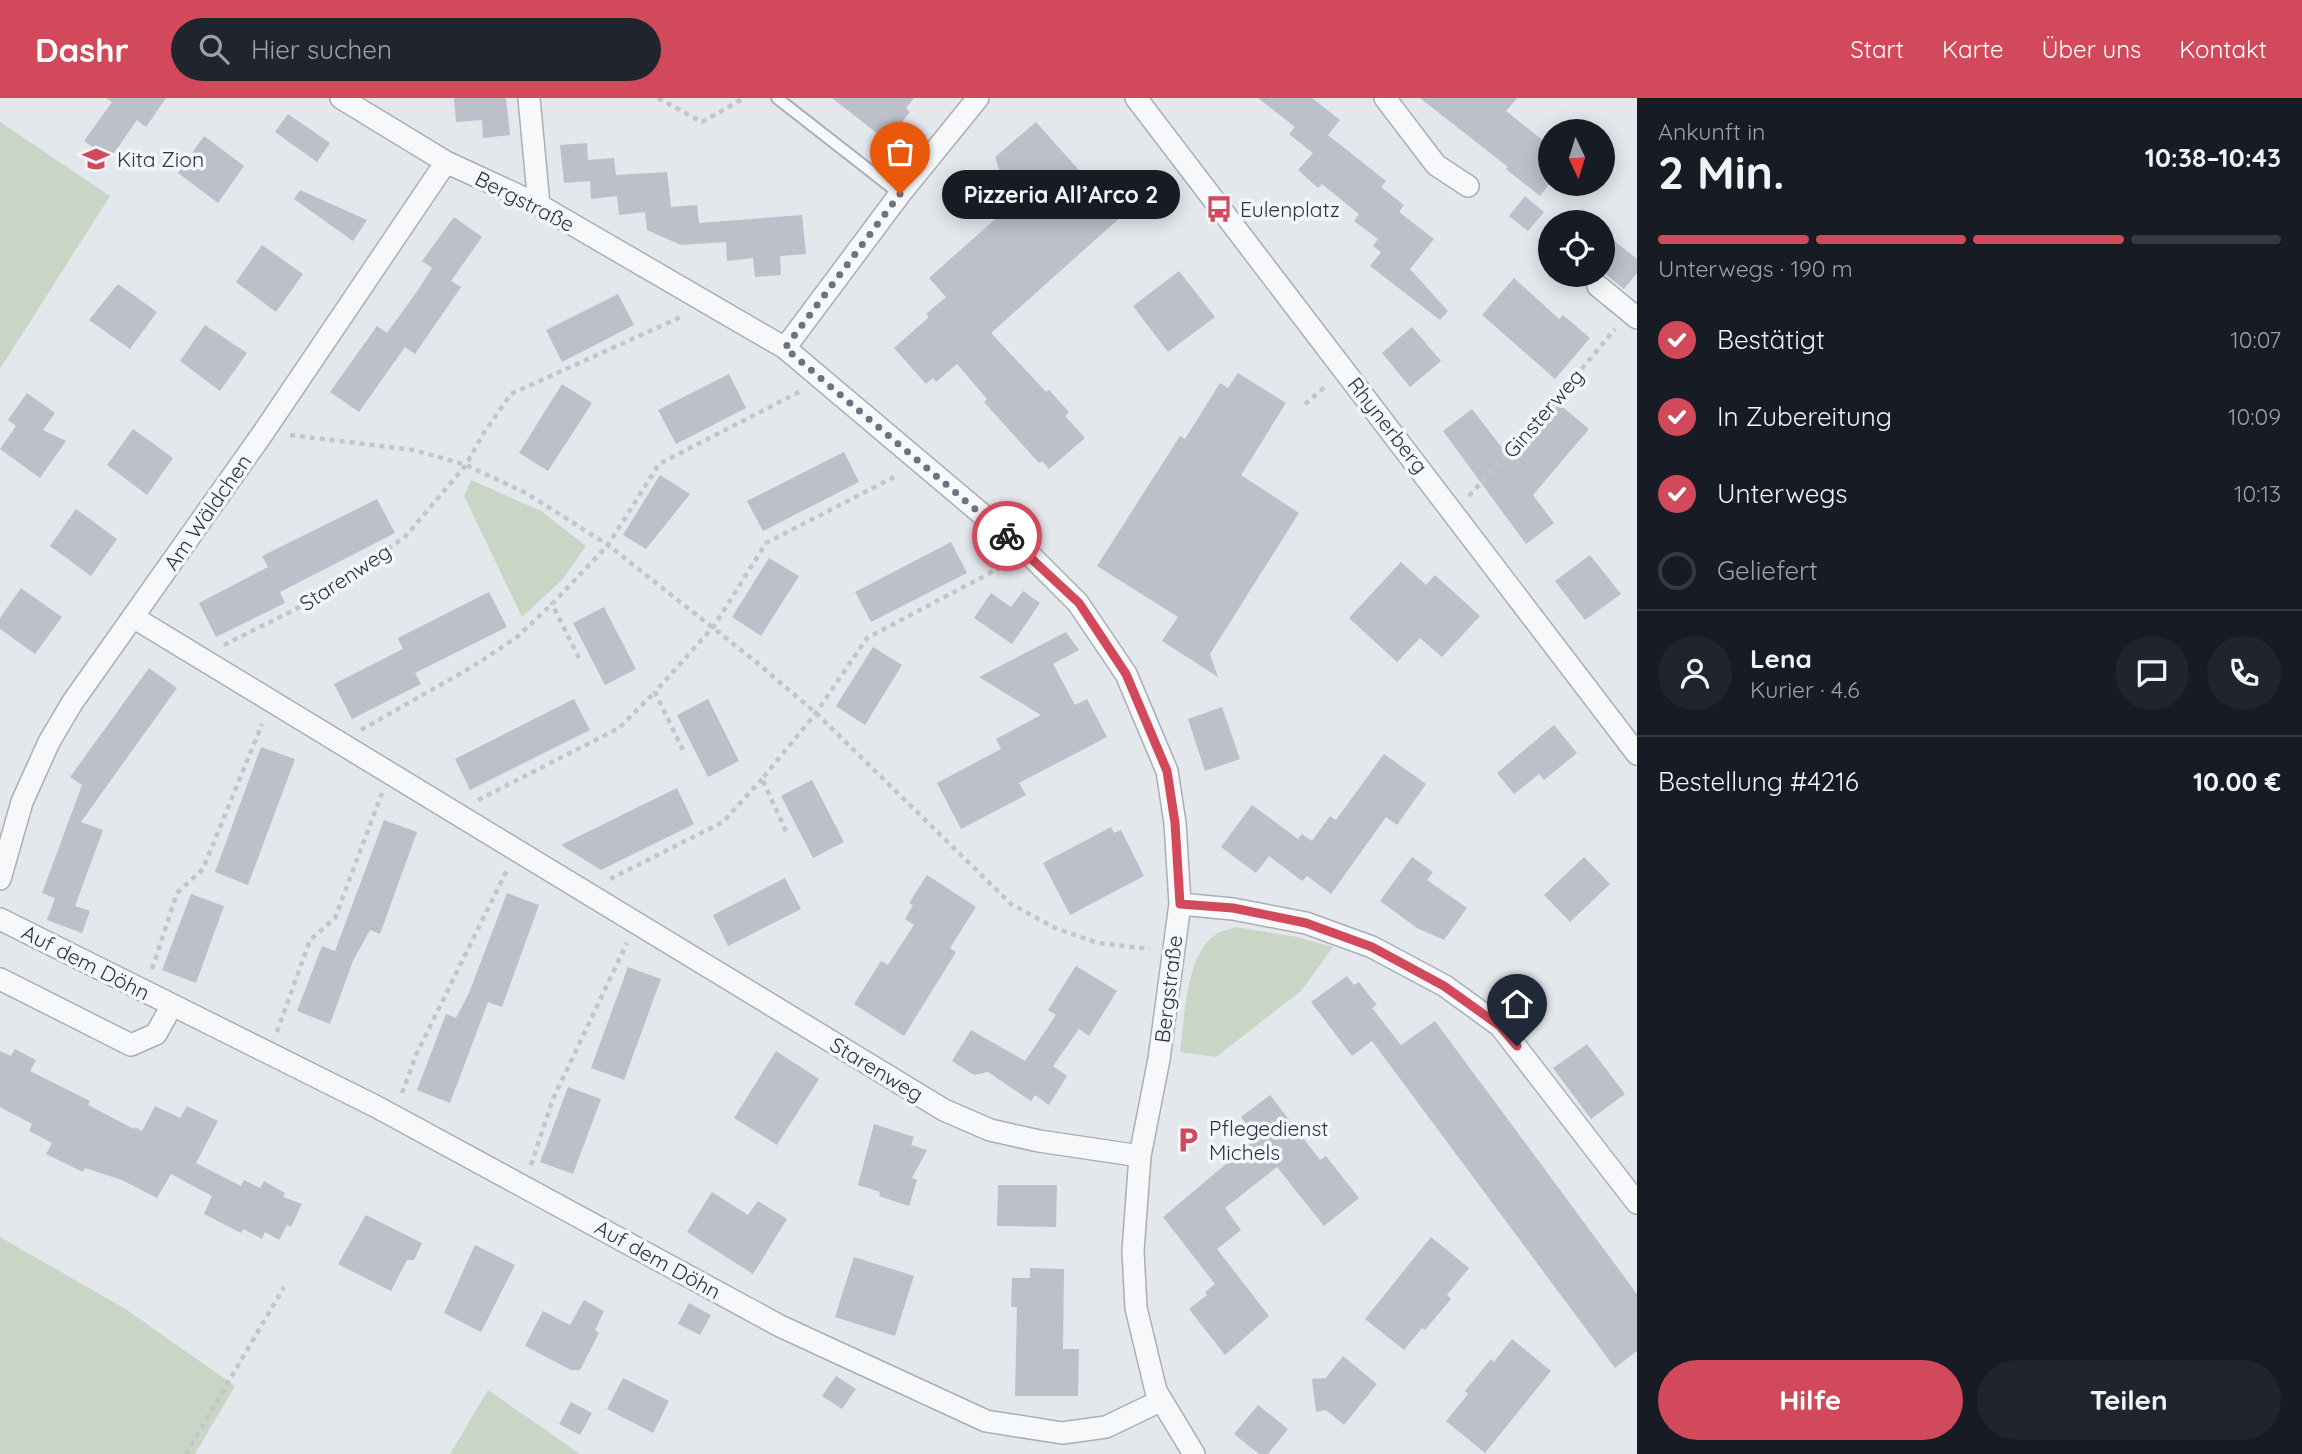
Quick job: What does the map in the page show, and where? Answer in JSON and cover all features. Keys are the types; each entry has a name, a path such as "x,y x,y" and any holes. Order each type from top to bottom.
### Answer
{"street":[{"name":"Bergstraße","path":"341,98 446,162 539,205 785,348 1028,554 1079,603 1126,674 1167,771 1175,823 1180,904 1171,952 1159,1059 1140,1156 1133,1251 1136,1308 1160,1401 1194,1454"},
{"path":"529,98 539,205"},
{"path":"785,348 900,194 978,98"},
{"name":"Rhynerberg","path":"1136,98 1637,754"},
{"path":"1385,98 1436,165 1468,186"},
{"name":"Am Wäldchen","path":"0,879 22,803 49,742 72,703 263,433 446,162"},
{"path":"1599,287 1633,315"},
{"name":"Starenweg","path":"133,617 944,1110 990,1130 1039,1141 1140,1156"},
{"path":"1180,904 1233,908 1306,923 1372,947 1444,986 1500,1026 1637,1203"},
{"name":"Auf dem Döhn","path":"0,919 394,1116 780,1326 986,1421 1062,1433 1106,1427 1160,1401"},
{"name":"Auf dem Döhn","path":"0,979 131,1045 156,1034 172,1007"}],"lane":[{"path":"778,98 900,194"}],"path":[{"path":"659,98 702,122 744,98"},
{"path":"1144,206 1159,194"},
{"path":"466,465 511,394 710,304"},
{"name":"Ginsterweg","path":"1454,512 1633,315"},
{"path":"339,742 472,667 517,637 608,545 659,464 822,381"},
{"path":"1305,404 1324,387"},
{"path":"263,433 414,450 466,465 526,493 608,545 714,626 816,713 1011,904 1057,929 1098,943 1171,952"},
{"path":"455,812 620,728 714,626 766,543 891,478 924,464"},
{"name":"Starenweg","path":"201,657 296,609 404,538 466,465"},
{"path":"585,891 723,822 816,713 866,638 1028,554"},
{"path":"552,604 579,658"},
{"path":"655,692 683,750"},
{"path":"145,991 177,893 203,869 272,701"},
{"path":"269,1053 310,940 335,918 390,773"},
{"path":"762,779 786,831"},
{"path":"394,1116 422,1043 517,850"},
{"path":"524,1185 553,1099 636,923"},
{"path":"186,1454 284,1287"}],"green space":[{"path":"0,122 110,196 0,369"},
{"path":"471,480 541,511 586,546 563,579 522,617 464,496"},
{"path":"1235,927 1297,937 1333,947 1301,991 1216,1057 1180,1052 1188,989 1198,958 1215,935"},
{"path":"0,1237 127,1310 235,1386 195,1454 0,1454"},
{"path":"488,1390 580,1454 450,1454"}],"building":[{"path":"106,98 166,98 146,127 137,120 110,159 84,141 112,102"},
{"path":"454,98 506,98 510,135 483,138 482,120 456,122"},
{"path":"832,98 914,98 906,108 910,112 887,141"},
{"path":"1258,98 1312,98 1340,120 1328,135 1386,181 1381,187 1404,205 1399,212 1434,239 1410,269 1448,311 1440,320 1370,266 1381,252 1373,246 1378,239 1354,221 1359,214 1322,184 1318,188 1298,170 1313,153 1289,134 1295,127"},
{"path":"1420,98 1517,98 1506,111 1538,136 1538,194 1506,169 1508,167"},
{"path":"288,114 330,143 317,162 275,132"},
{"path":"1036,122 1086,178 1095,170 1127,206 1120,212 1123,215 991,333 1046,392 1049,390 1069,412 1065,416 1085,438 1049,469 1042,461 1039,463 984,402 987,399 957,364 936,382 933,378 926,384 894,348 929,317 926,314 946,297 929,278 1011,205 995,157"},
{"path":"204,136 244,166 218,203 178,173"},
{"path":"587,143 588,160 614,158 616,175 667,172 671,207 697,205 699,223 802,215 806,254 780,256 781,275 755,277 753,258 727,261 726,242 681,245 647,230 645,212 619,215 617,196 591,199 590,181 564,183 560,145"},
{"path":"300,190 367,220 353,241 294,199"},
{"path":"1525,196 1542,210 1538,210 1538,219 1528,231 1509,216"},
{"path":"454,217 482,237 451,281 461,287 415,354 405,347 359,412 330,392 377,326 387,333 418,290 432,268 422,261"},
{"path":"1615,241 1637,259 1637,273 1624,289 1615,282"},
{"path":"262,245 303,274 276,312 236,282"},
{"path":"1179,271 1215,317 1168,352 1133,306"},
{"path":"1514,278 1559,319 1563,315 1590,338 1555,379 1482,315"},
{"path":"118,284 157,312 130,349 89,320"},
{"path":"618,294 634,325 562,362 546,330"},
{"path":"205,325 247,353 220,391 180,361"},
{"path":"1412,327 1441,361 1410,387 1382,353"},
{"path":"1238,373 1286,403 1241,475 1299,513 1210,654 1218,677 1162,641 1178,617 1097,566 1180,436 1185,439 1220,383 1228,388"},
{"path":"729,374 746,408 676,444 658,410"},
{"path":"562,384 592,403 548,471 519,453"},
{"path":"27,393 55,413 43,430 66,441 40,478 0,449 16,426 8,420"},
{"path":"1559,404 1589,429 1533,495 1554,523 1526,544 1443,431 1472,409 1512,461"},
{"path":"133,429 173,458 147,495 107,465"},
{"path":"844,452 859,482 763,531 747,501"},
{"path":"660,475 690,494 646,549 623,535"},
{"path":"377,499 395,533 280,592 285,603 216,637 199,603 268,567 262,556"},
{"path":"76,509 117,539 91,576 50,546"},
{"path":"951,542 967,573 871,622 855,592"},
{"path":"1590,555 1621,594 1585,620 1555,581"},
{"path":"769,558 799,576 761,636 732,617"},
{"path":"1401,562 1426,585 1435,575 1480,616 1442,657 1420,638 1397,662 1349,618"},
{"path":"21,588 62,617 35,654 0,629 0,618"},
{"path":"1023,591 1040,603 1012,644 974,618 991,593 1011,607"},
{"path":"489,592 507,627 415,673 421,684 352,719 334,684 403,649 398,638"},
{"path":"604,607 636,669 605,685 573,623"},
{"path":"1066,632 1079,650 1053,664 1075,705 1087,699 1107,737 1019,783 1026,795 961,829 937,783 1001,749 996,739 1041,715 979,677"},
{"path":"873,647 902,665 865,725 836,706"},
{"path":"149,668 177,688 81,822 103,830 75,906 90,911 82,933 47,920 55,898 42,893 82,785 70,777"},
{"path":"574,699 590,730 470,790 455,759"},
{"path":"708,699 739,761 708,777 677,715"},
{"path":"1222,707 1240,759 1205,771 1188,719"},
{"path":"1554,725 1577,753 1544,780 1539,774 1514,794 1497,773"},
{"path":"261,747 295,759 248,885 215,872"},
{"path":"1384,754 1426,784 1397,825 1386,817 1331,894 1307,876 1302,881 1269,856 1256,873 1221,847 1252,805 1298,839 1302,834 1312,841 1330,816 1336,820"},
{"path":"812,780 844,842 813,858 781,796"},
{"path":"677,788 694,824 601,870 561,845"},
{"path":"384,820 417,832 380,934 370,930 353,961 330,1024 297,1011 322,946 335,951"},
{"path":"1111,827 1114,833 1121,830 1144,876 1070,915 1043,863"},
{"path":"1412,857 1433,872 1427,880 1467,908 1444,940 1417,928 1380,901"},
{"path":"1584,857 1610,884 1570,922 1544,895"},
{"path":"927,875 976,907 950,948 956,952 904,1036 854,1004 881,961 888,965 914,925 905,919 913,905 909,903"},
{"path":"785,878 801,909 728,946 713,915"},
{"path":"507,893 539,905 502,1007 488,1002 450,1103 417,1090 446,1014 456,1018 469,993"},
{"path":"191,894 224,906 196,983 162,970"},
{"path":"1076,966 1117,991 1089,1036 1079,1029 1053,1066 1067,1076 1049,1105 1035,1095 1031,1101 988,1072 974,1075 952,1061 971,1030 1025,1061 1056,1015 1048,1010"},
{"path":"628,967 661,979 624,1080 591,1068"},
{"path":"1347,976 1354,985 1359,982 1377,1005 1372,1008 1401,1045 1435,1021 1637,1294 1637,1351 1615,1368 1372,1041 1352,1056 1311,1002"},
{"path":"1587,1044 1625,1094 1591,1119 1553,1068"},
{"path":"15,1049 36,1060 30,1071 90,1101 88,1105 134,1129 135,1127 142,1131 155,1106 180,1118 187,1106 218,1121 196,1163 241,1186 244,1180 260,1188 264,1181 285,1193 283,1197 302,1204 291,1227 287,1225 279,1240 265,1232 262,1239 243,1229 241,1233 204,1214 212,1196 171,1174 157,1198 122,1180 85,1168 83,1172 46,1154 52,1143 29,1131 32,1124 0,1107 0,1051 11,1056"},
{"path":"776,1051 819,1079 777,1145 734,1118"},
{"path":"568,1087 601,1099 573,1174 540,1162"},
{"path":"1270,1095 1320,1160 1326,1156 1359,1198 1324,1226 1277,1167 1225,1208 1241,1230 1217,1249 1269,1316 1225,1355 1189,1309 1207,1295 1205,1292 1215,1284 1163,1217 1251,1143 1249,1141 1255,1136 1241,1117"},
{"path":"874,1124 914,1137 911,1145 927,1150 912,1178 917,1180 909,1206 879,1196 880,1192 858,1185"},
{"path":"998,1185 1057,1185 1056,1227 997,1226"},
{"path":"712,1192 748,1215 758,1201 787,1219 753,1274 687,1232"},
{"path":"366,1215 422,1243 414,1260 407,1260 391,1291 338,1264"},
{"path":"1431,1237 1469,1268 1447,1295 1451,1299 1404,1350 1365,1319"},
{"path":"475,1245 515,1265 481,1332 444,1313"},
{"path":"854,1257 914,1276 895,1336 835,1317"},
{"path":"1030,1268 1064,1269 1063,1349 1079,1349 1078,1396 1015,1396 1017,1307 1011,1307 1012,1278 1030,1278"},
{"path":"584,1300 604,1311 595,1330 599,1333 580,1370 571,1370 525,1346 543,1311 570,1325"},
{"path":"689,1303 711,1315 700,1335 678,1324"},
{"path":"1512,1339 1551,1371 1485,1453 1446,1421 1468,1394 1465,1391 1491,1359 1494,1362"},
{"path":"1343,1356 1377,1384 1344,1425 1326,1410 1316,1412 1312,1379 1326,1378"},
{"path":"836,1376 856,1389 842,1409 822,1396"},
{"path":"623,1378 669,1401 653,1433 607,1409"},
{"path":"571,1402 592,1413 580,1435 559,1424"},
{"path":"1258,1405 1288,1429 1268,1454 1259,1454 1234,1434"}],"way so far":[{"path":"900,194 785,348 904,446 1007,536"}],"place":[{"name":"Kita Zion","path":"96,159"},
{"name":"Pizzeria All’Arco 2","path":"900,194"},
{"name":"Eulenplatz","path":"1219,209"},
{"name":"Pflegedienst Michels","path":"1188,1140"}],"route":[{"path":"1007,536 1079,603 1126,674 1167,771 1175,823 1180,904 1233,908 1306,923 1372,947 1444,986 1500,1026 1517,1046"}]}
